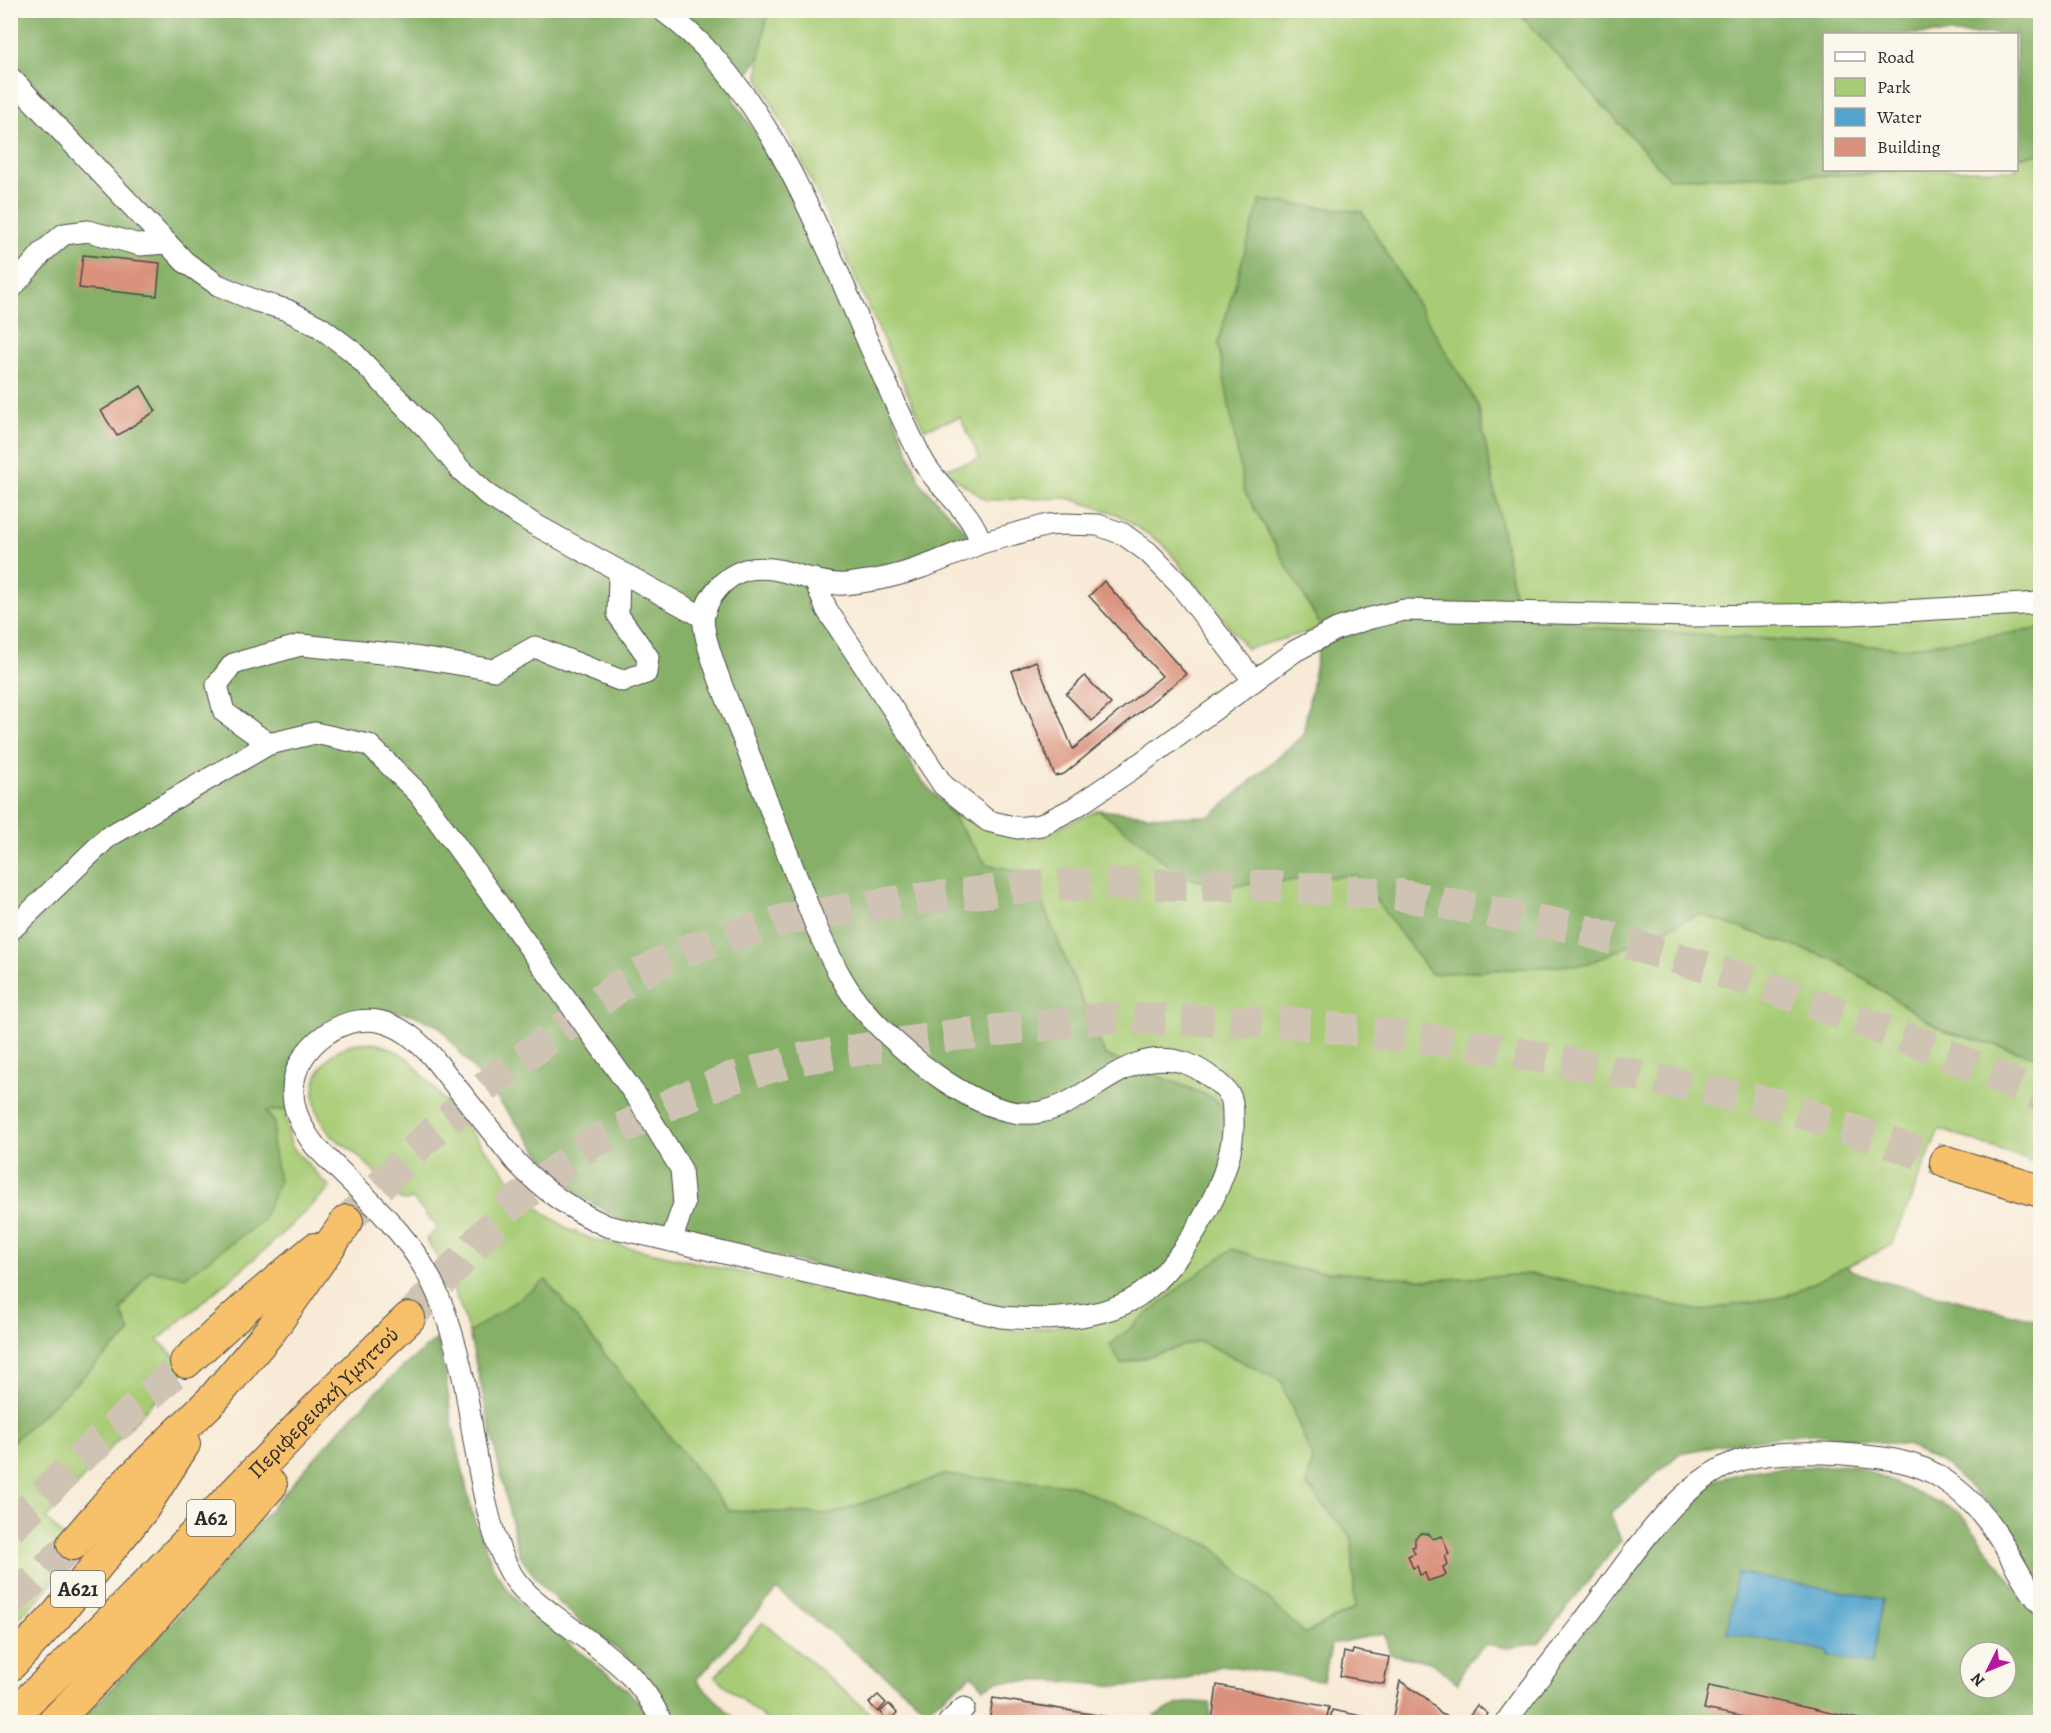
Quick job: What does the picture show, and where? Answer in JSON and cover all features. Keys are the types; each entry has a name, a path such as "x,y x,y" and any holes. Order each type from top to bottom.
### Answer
{"highway":[{"path":"1946,1162 2040,1191"},
{"path":"1999,1179 2040,1201"},
{"path":"73,1544 119,1491 214,1398 271,1330 347,1221 247,1306 186,1362"},
{"name":"Περιφερειακή Υμηττού","path":"10,1717 47,1684 140,1592 309,1416 409,1318 376,1365 193,1575 139,1635 54,1722"},
{"name":"Α621","path":"10,1665 56,1616 142,1510 214,1398"}],"street":[{"path":"662,10 709,50 761,119 810,209 923,461 935,480 972,520 981,543"},
{"path":"10,78 185,262 218,285 256,301 287,310 320,327 352,351 428,430 459,468 489,496 532,523 703,617"},
{"path":"10,290 43,252 64,234 88,231 140,244 167,243"},
{"path":"662,1722 650,1698 632,1676 535,1600 513,1576 502,1555 493,1526 460,1366 448,1321 436,1291 426,1270 404,1239 315,1146 304,1131 294,1104 293,1090 297,1068 312,1046 342,1025 367,1020 390,1024 417,1041 431,1055 516,1162 546,1191 585,1216 607,1226 1001,1317 1039,1320 1095,1314 1132,1300 1151,1286 1184,1249 1206,1211 1223,1174 1234,1134 1230,1096 1210,1076 1183,1062 1152,1059 1130,1065 1083,1095 1042,1112 1019,1114 989,1106 941,1078 903,1050 861,1008 834,965 818,931 722,687 706,638 703,617 712,595 729,578 745,570 772,568 838,584 896,576 927,567 981,543 1048,525 1098,525 1123,534 1148,552 1180,585 1254,681"},
{"path":"269,744 224,712 217,685 233,664 301,645 402,655 494,670 535,647 621,681 646,673 648,657 618,615 619,572"},
{"path":"814,579 827,610 943,785 988,821 1018,828 1041,825 1074,808 1138,765 1295,651 1337,629 1404,610 1445,609 1693,616 1851,614 2040,603"},
{"path":"10,930 108,837 269,744 315,733 369,745 419,794 632,1091 681,1169 684,1204 671,1241"},
{"path":"1506,1722 1532,1685 1657,1525 1689,1491 1707,1477 1736,1462 1770,1455 1832,1454 1892,1459 1927,1470 1943,1479 1980,1512 1996,1532 2020,1576 2040,1603"}],"green space":[{"path":"11,11 768,11 760,55 733,99 793,190 875,366 921,484 967,533 963,552 857,578 825,571 812,574 807,606 844,638 886,695 901,743 917,775 946,807 986,864 1030,874 1105,1055 1211,1097 1243,1124 1228,1184 1142,1301 1036,1315 623,1222 581,1196 556,1173 440,1027 412,1014 385,1011 362,1015 308,1055 291,1110 266,1111 275,1123 272,1142 279,1182 262,1221 185,1277 150,1270 121,1310 130,1333 11,1443 10,362 18,334 10,315"},
{"path":"768,11 1517,11 1669,178 1857,175 1897,171 2018,171 2018,157 2040,154 2040,629 1902,648 1589,627 1515,600 1478,405 1362,212 1260,200 1244,490 1322,628 1247,649 1163,544 1117,514 1068,498 986,500 942,469 980,459 960,417 924,429 808,174 758,76"},
{"path":"1517,11 2040,11 2040,154 2018,157 2018,33 1823,33 1823,171 1897,171 1857,175 1669,178"},
{"path":"1260,200 1362,212 1478,405 1515,600 1589,627 1902,648 2040,629 2040,1057 1943,1031 1835,960 1699,914 1587,964 1431,974 1357,875 1228,886 1181,877 1139,840 1098,810 1168,817 1211,816 1303,735 1322,628 1244,490 1218,343"},
{"path":"946,807 977,826 1031,840 1098,810 1139,840 1228,886 1357,875 1432,974 1587,964 1699,914 1835,960 1943,1031 2040,1057 2040,1164 1939,1129 1892,1245 1786,1296 1700,1311 1534,1274 1429,1280 1296,1269 1232,1250 1188,1281 1110,1345 1122,1364 1200,1341 1281,1381 1312,1458 1308,1486 1352,1538 1355,1608 1304,1634 1212,1546 944,1475 832,1514 728,1510 546,1281 469,1333 451,1284 426,1239 438,1228 412,1198 407,1201 399,1199 363,1160 327,1131 315,1102 314,1088 317,1075 333,1054 357,1043 377,1044 401,1054 410,1060 522,1193 547,1215 570,1230 592,1239 907,1310 1020,1331 1087,1322 1211,1097 1105,1055 1030,874 986,864"},
{"path":"291,1110 292,1117 285,1117 291,1146 330,1188 269,1246 158,1340 187,1369 143,1412 46,1519 77,1550 45,1592 11,1626 11,1443 61,1395 266,1111"},
{"path":"1232,1249 1296,1269 1429,1280 1534,1274 1700,1311 1786,1296 1845,1267 1873,1279 2040,1321 2040,1584 1996,1511 1946,1465 1906,1445 1807,1433 1680,1453 1610,1514 1621,1540 1539,1643 1508,1648 1486,1644 1466,1663 1458,1683 1431,1662 1390,1654 1384,1633 1332,1644 1323,1681 1223,1665 1174,1683 1122,1686 1052,1681 998,1681 984,1688 973,1675 927,1709 777,1590 696,1680 738,1722 672,1722 660,1693 651,1680 549,1593 518,1551 469,1333 546,1280 728,1510 832,1514 944,1475 1071,1485 1212,1546 1305,1634 1355,1608 1352,1538 1307,1486 1312,1458 1281,1381 1200,1341 1121,1364 1110,1345 1188,1281"},
{"path":"437,1339 446,1378 451,1418 473,1517 495,1571 508,1590 538,1620 621,1684 639,1702 650,1722 79,1722 218,1571 345,1424 389,1380"},
{"path":"1854,1465 1960,1512 2040,1621 2040,1722 1515,1722 1689,1503 1716,1480 1757,1469"},
{"path":"763,1622 881,1722 769,1722 715,1677"},
{"path":"1210,1703 1210,1722 1161,1722 1155,1716 1178,1704"}],"water":[{"path":"1737,1573 1883,1599 1872,1664 1828,1656 1829,1651 1727,1633"}],"building":[{"path":"83,255 160,263 157,296 79,288"},
{"path":"141,386 156,411 117,436 101,411"},
{"path":"1104,581 1186,674 1064,774 1055,776 1012,671 1036,661 1073,749 1162,676 1089,596"},
{"path":"1085,676 1111,704 1092,721 1066,694"},
{"path":"1421,1533 1428,1534 1433,1539 1442,1536 1449,1554 1445,1556 1448,1564 1443,1567 1446,1575 1428,1581 1425,1573 1420,1575 1417,1566 1413,1568 1408,1556 1415,1553 1412,1547 1415,1546 1415,1538"},
{"path":"1353,1650 1389,1657 1384,1684 1340,1676 1344,1652 1352,1654"},
{"path":"1400,1681 1426,1698 1441,1714 1464,1722 1392,1722"},
{"path":"1217,1685 1329,1707 1326,1722 1212,1722"},
{"path":"1709,1686 1872,1722 1768,1722 1704,1709"},
{"path":"878,1695 886,1703 878,1712 869,1703"},
{"path":"993,1698 1133,1721 1133,1722 989,1722"},
{"path":"889,1704 897,1713 888,1721 880,1712"},
{"path":"1477,1705 1488,1714 1482,1722 1465,1722"},
{"path":"1332,1710 1382,1720 1381,1722 1330,1722"}],"tunnel":[{"path":"347,1221 422,1142 496,1078 621,985 659,963 693,948 787,919 893,902 1036,886 1107,884 1273,886 1400,895 1577,928 1758,983 1931,1047 2040,1096"},
{"path":"409,1318 509,1207 590,1144 673,1103 731,1078 805,1058 955,1035 1106,1018 1294,1023 1467,1044 1775,1104 1946,1162"},
{"path":"10,1528 80,1458 186,1362"},
{"path":"10,1601 73,1544"}]}
